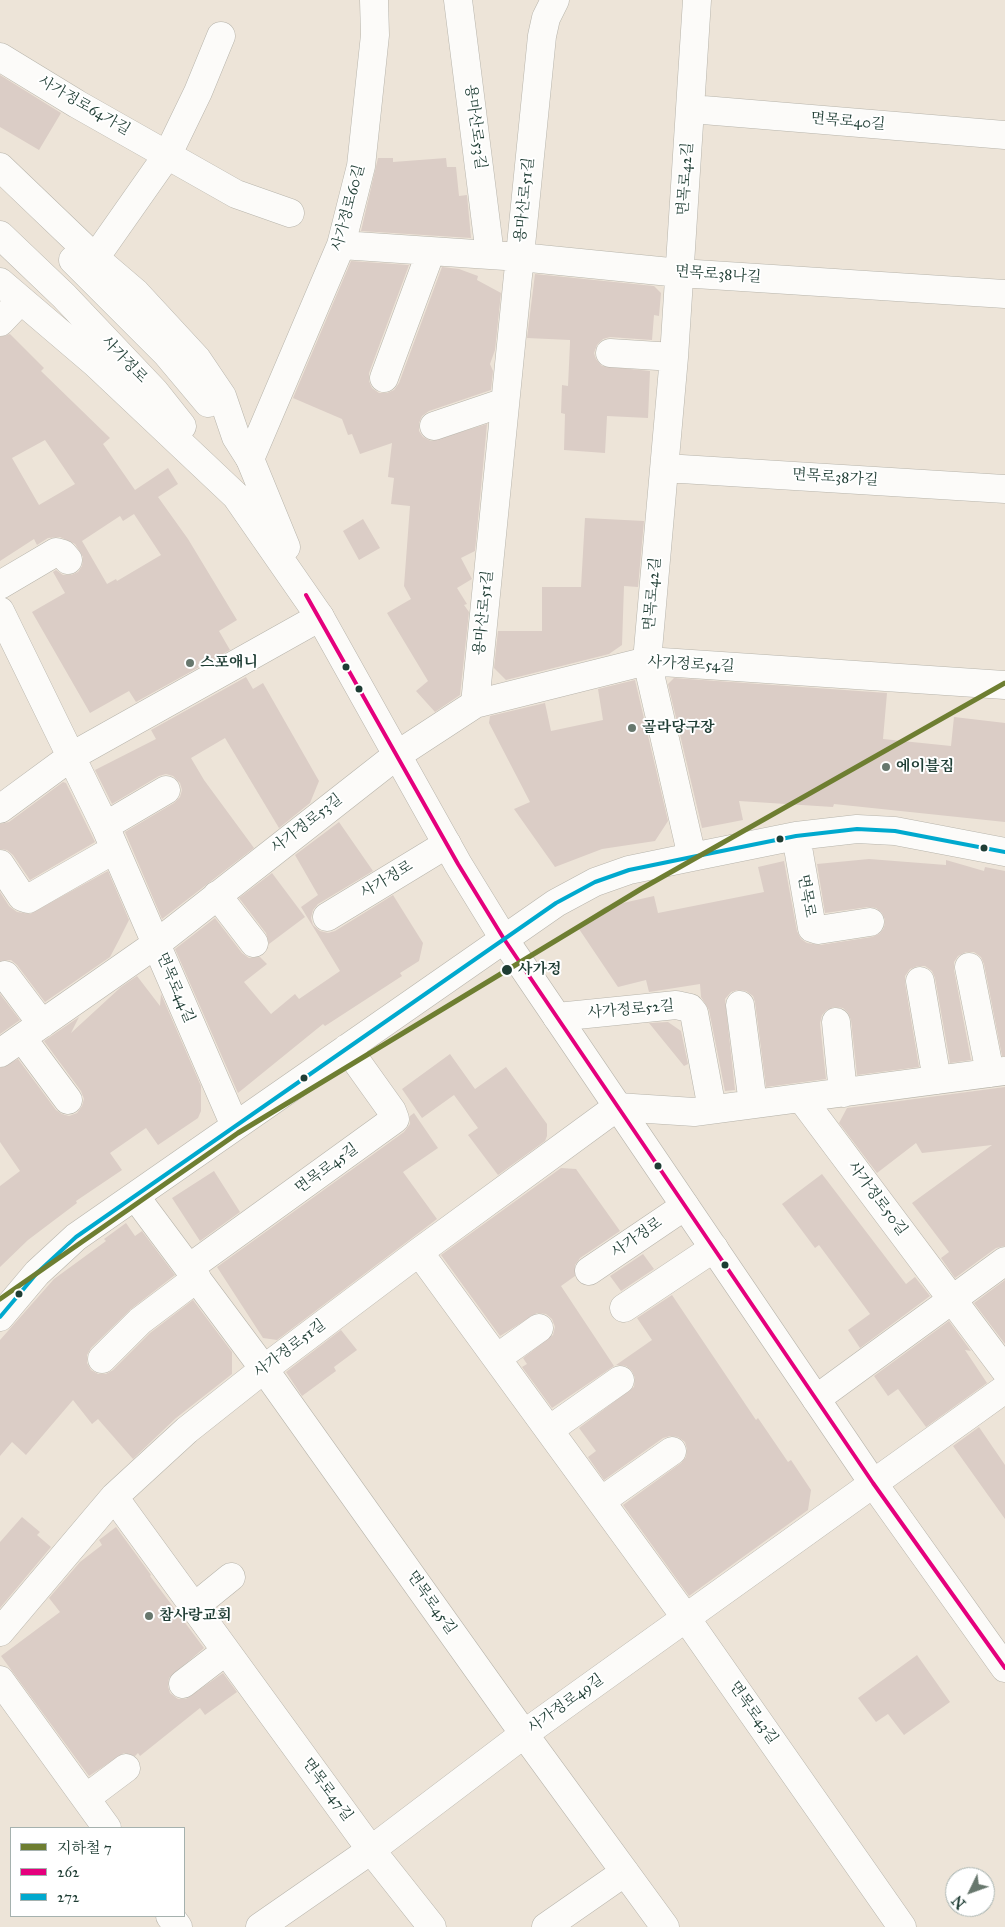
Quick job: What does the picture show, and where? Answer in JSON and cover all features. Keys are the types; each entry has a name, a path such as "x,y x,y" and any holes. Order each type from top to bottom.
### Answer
{"street":[{"name":"사가정로60길","path":"243,448 341,245 361,166 375,35 374,0"},
{"name":"용마산로53길","path":"458,0 490,255"},
{"name":"용마산로51길","path":"475,704 542,36 546,18 555,0"},
{"name":"면목로42길","path":"692,857 647,661 674,357 697,0"},
{"path":"95,258 168,154 198,92 220,36"},
{"name":"사가정로64가길","path":"0,57 77,104 236,194 290,213"},
{"name":"면목로40길","path":"691,108 1005,136"},
{"path":"0,168 95,258 136,293 197,359 222,396 313,606 447,844 504,939 873,1483 1005,1668"},
{"path":"0,193 84,271 166,353 243,448"},
{"name":"사가정로","path":"0,235 64,296 155,392 236,496"},
{"name":"면목로38나길","path":"341,245 520,257 680,273 1005,294"},
{"path":"384,378 432,251"},
{"path":"0,282 20,301 96,363 236,496 313,606"},
{"path":"0,322 20,301"},
{"path":"610,353 674,357"},
{"path":"434,426 505,402"},
{"name":"면목로38가길","path":"665,468 1005,489"},
{"path":"0,585 56,552 63,554 68,560"},
{"path":"0,809 72,756 313,606"},
{"name":"면목로44길","path":"0,611 72,756 110,838 235,1126"},
{"name":"사가정로54길","path":"397,755 475,704 647,661 1005,684"},
{"name":"사가정로53길","path":"0,1053 156,944 397,755"},
{"path":"0,864 25,899 110,838 166,790"},
{"path":"0,1317 37,1273 76,1237 556,903 595,882 629,870 692,857 796,836 857,829 875,829 1005,852"},
{"name":"면목로","path":"796,836 812,928 818,930 870,922"},
{"name":"사가정로","path":"327,917 447,844"},
{"path":"217,895 254,943"},
{"path":"617,1107 694,1112 997,1072 969,967"},
{"path":"4,975 68,1100"},
{"path":"920,981 937,1080"},
{"name":"사가정로52길","path":"556,1017 676,1005 690,1008 694,1013 712,1109"},
{"path":"740,1005 753,1104"},
{"path":"836,1022 843,1093"},
{"name":"면목로45길","path":"102,1359 193,1273 395,1119 392,1110 347,1048"},
{"name":"사가정로50길","path":"802,1099 1005,1370"},
{"name":"사가정로51길","path":"0,1632 114,1497 187,1430 264,1369 419,1252 617,1107"},
{"name":"면목로45길","path":"135,1196 264,1369 524,1734 665,1927"},
{"name":"사가정로","path":"589,1271 685,1206"},
{"path":"624,1308 714,1248"},
{"name":"면목로43길","path":"419,1252 686,1618 902,1927"},
{"path":"816,1399 1005,1261"},
{"path":"497,1358 539,1328"},
{"path":"549,1430 620,1380"},
{"path":"873,1483 1005,1389"},
{"path":"601,1501 672,1451"},
{"name":"사가정로49길","path":"260,1927 371,1850 524,1734 873,1483"},
{"name":"면목로47길","path":"114,1497 371,1850 432,1927"},
{"path":"194,1607 231,1577"},
{"path":"183,1684 226,1651"},
{"path":"0,1680 106,1827"},
{"path":"86,1798 126,1768"},
{"path":"546,1927 625,1872"}],"building":[{"path":"0,75 61,113 39,150 0,127"},
{"path":"378,158 393,158 393,162 446,158 447,167 456,167 459,196 467,195 471,238 361,231"},
{"path":"351,261 409,265 369,373 369,381 372,388 379,393 387,393 394,390 399,383 442,267 459,269 478,276 477,280 501,293 495,350 490,364 493,371 491,390 429,411 422,416 419,423 419,431 423,437 431,441 487,424 475,551 461,558 472,579 457,588 467,604 464,605 469,612 460,695 435,712 416,691 428,681 387,613 411,599 404,586 410,506 391,504 394,478 388,477 392,443 360,454 352,434 348,435 342,419 293,398"},
{"path":"535,274 654,286 661,293 659,316 654,315 652,340 610,337 603,339 597,345 594,353 602,366 650,371 648,418 607,416 605,453 564,450 565,414 561,413 562,385 568,386 570,340 527,338"},
{"path":"10,334 44,368 41,371 110,438 103,444 135,490 168,468 178,484 158,497 188,539 237,620 219,631 230,650 136,702 129,691 90,713 32,612 65,593 53,572 56,570 63,575 71,575 78,572 82,566 83,557 75,544 60,537 48,538 37,545 34,539 0,561 0,337","holes":["45,440 75,484 39,505 12,458","134,514 161,555 117,581 116,579 107,584 82,541 120,516 123,521"]},
{"path":"585,518 644,521 638,587 624,586 622,645 609,654 506,680 494,668 498,631 542,631 542,587 581,587"},
{"path":"363,519 380,548 359,560 343,531"},
{"path":"246,677 253,689 263,683 319,781 310,803 279,828 225,738 191,758 204,780 254,848 162,919 125,832 174,803 180,797 182,790 180,783 173,776 166,774 159,776 112,804 95,770 156,739 151,730"},
{"path":"674,678 887,693 883,739 951,746 954,717 1005,723 1005,822 834,804 833,807 739,801 743,820 702,828 668,684"},
{"path":"635,680 668,821 655,841 602,849 555,867 514,809 530,802 489,723 490,716 545,703 551,731 603,720 598,689"},
{"path":"63,782 66,783 95,842 30,880 13,855 7,850 0,849 0,824 9,822"},
{"path":"339,822 373,871 318,904 313,910 311,918 313,925 320,931 328,933 335,931 393,895 423,943 419,961 400,973 402,976 325,1026 323,1024 238,1093 175,949 215,918 242,953 249,958 260,957 267,964 244,982 271,1014 295,994 299,999 340,971 301,907 318,895 295,855"},
{"path":"869,859 946,865 946,860 984,871 985,867 1005,871 1005,1056 1002,1056 984,964 981,957 974,952 966,952 958,956 954,962 954,970 971,1060 950,1063 935,978 932,971 925,966 918,966 910,969 905,976 905,983 919,1067 857,1075 851,1020 843,1008 834,1007 822,1015 820,1023 826,1079 766,1087 755,1002 753,996 746,991 738,990 731,992 725,999 735,1090 725,1091 709,1010 701,997 700,984 649,992 646,980 618,987 577,926 605,907 654,896 658,913 764,892 758,867 784,861 797,931 801,939 807,943 820,945 872,937 879,934 884,928 885,920 882,913 876,908 868,907 825,913 817,864"},
{"path":"108,871 129,920 110,957 45,1002 17,965 11,960 0,961 0,892 9,906 17,912 30,914"},
{"path":"272,873 305,917 269,944 266,933 239,898"},
{"path":"137,976 160,1006 161,994 201,1086 201,1111 198,1118 158,1145 146,1128 110,1153 122,1170 76,1201 77,1203 28,1240 0,1267 0,1186 20,1171 0,1142 0,1068 18,1059 56,1110 69,1116 77,1113 84,1099 81,1091 44,1041 79,1017 71,1033 121,987"},
{"path":"0,994 20,1020 0,1034"},
{"path":"668,1022 681,1031 688,1064 684,1066 649,1023"},
{"path":"450,1054 475,1089 506,1067 547,1124 545,1141 498,1175 468,1135 478,1128 454,1095 422,1118 402,1089"},
{"path":"1005,1087 1005,1246 996,1248 955,1278 941,1258 949,1252 912,1203 992,1145 922,1153 916,1143 877,1173 839,1123 847,1108"},
{"path":"414,1113 438,1148 403,1172 437,1219 277,1340 263,1338 217,1267 404,1132 410,1124 410,1116"},
{"path":"561,1168 576,1169 620,1231 580,1258 575,1265 575,1276 561,1286 614,1366 552,1408 522,1367 527,1364 523,1358 553,1335 555,1327 552,1319 546,1314 537,1313 500,1336 441,1255"},
{"path":"214,1171 240,1212 200,1241 172,1198"},
{"path":"822,1174 906,1284 915,1277 930,1296 860,1348 848,1330 870,1314 819,1245 815,1248 782,1204"},
{"path":"126,1223 135,1236 142,1231 175,1275 131,1309 91,1348 87,1355 87,1363 91,1370 98,1374 106,1374 113,1370 150,1333 193,1300 232,1352 232,1374 176,1418 133,1459 98,1419 92,1424 73,1400 26,1455 12,1442 0,1456 0,1340 54,1279 106,1241 104,1239"},
{"path":"643,1254 654,1269 621,1291 610,1276"},
{"path":"1005,1280 1005,1344 974,1303"},
{"path":"672,1295 756,1420 758,1418 788,1462 791,1460 811,1490 808,1510 689,1596 623,1505 681,1463 686,1457 687,1449 685,1442 678,1437 670,1436 663,1438 604,1480 588,1457 596,1451 579,1428 634,1387 635,1378 632,1371 626,1366 616,1365 652,1340 637,1318"},
{"path":"949,1321 971,1351 965,1350 987,1383 926,1427 898,1389 888,1396 874,1376"},
{"path":"341,1330 357,1350 334,1367 336,1371 302,1396 286,1372"},
{"path":"979,1427 1005,1465 1005,1519 953,1446"},
{"path":"22,1517 40,1532 37,1535 51,1547 0,1608 0,1542"},
{"path":"116,1527 204,1648 169,1678 168,1686 170,1693 178,1699 186,1699 223,1673 237,1692 205,1715 200,1708 140,1756 138,1753 135,1756 124,1753 89,1776 1,1656 60,1612 49,1598 80,1562 102,1545 99,1540"},
{"path":"917,1655 950,1702 904,1735 888,1714 876,1722 858,1698"}],"metro line":[{"name":"7","path":"0,1299 238,1133 641,889 1005,683"}],"transit line":[{"name":"262","path":"306,595 458,864 504,939 873,1483 1005,1668"},
{"name":"272","path":"0,1317 37,1273 76,1237 556,903 595,882 629,870 692,857 796,836 857,829 895,831 1005,852"}],"place":[{"name":"스포애니","path":"190,663"},
{"name":"골라당구장","path":"632,728"},
{"name":"에이블짐","path":"886,767"},
{"name":"사가정","path":"507,970"},
{"name":"참사랑교회","path":"149,1616"}]}
